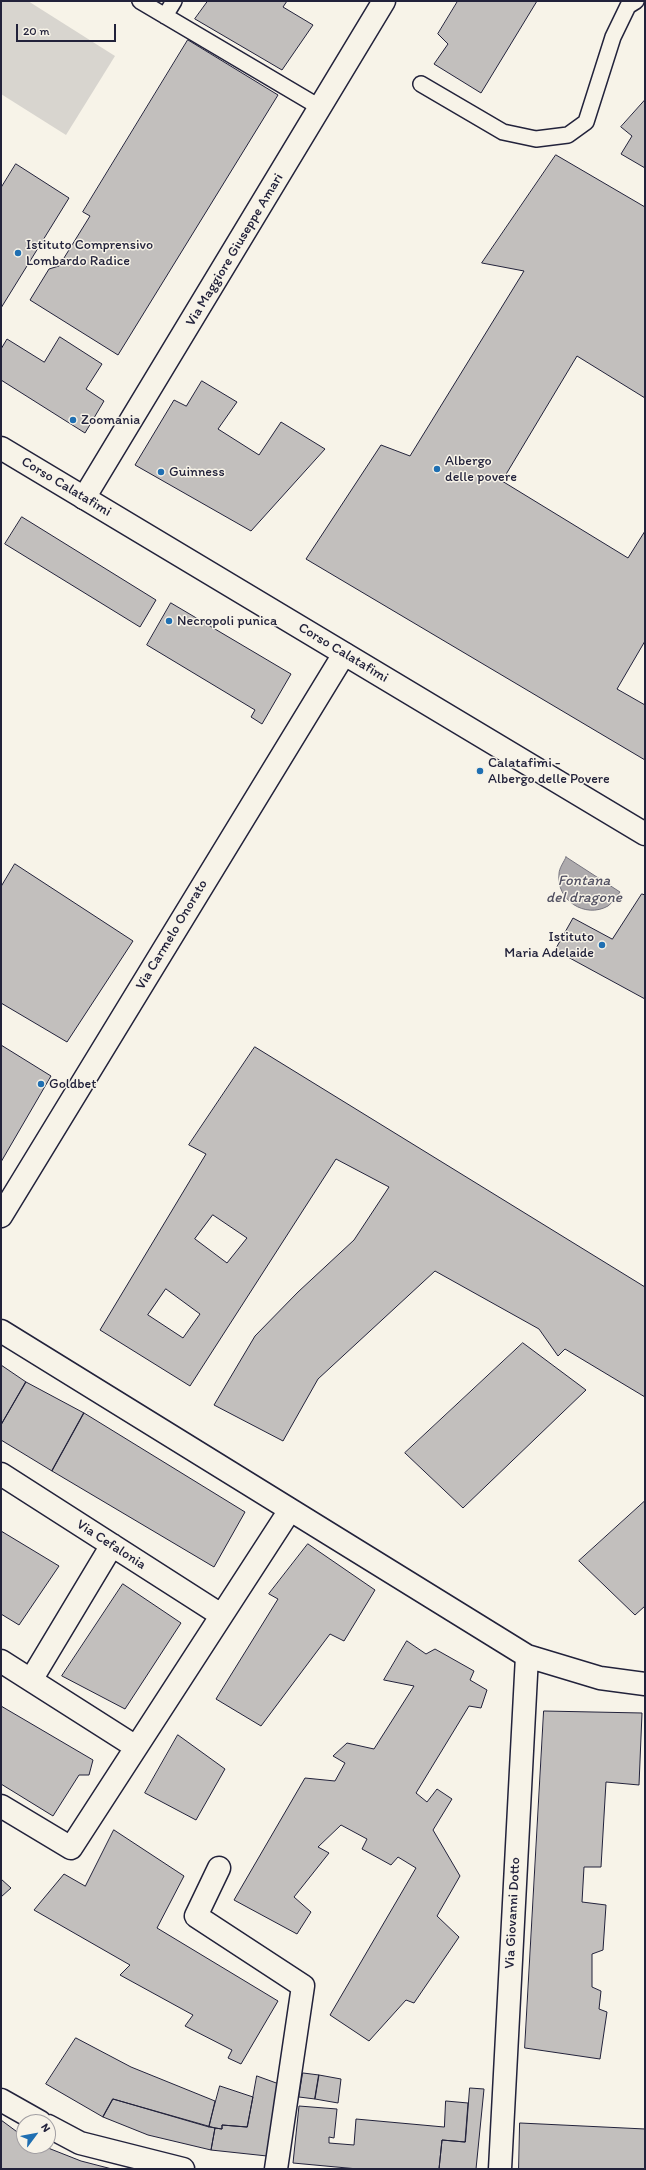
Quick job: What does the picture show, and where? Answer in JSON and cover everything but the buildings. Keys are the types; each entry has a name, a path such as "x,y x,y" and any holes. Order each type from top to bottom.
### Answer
{"street":[{"name":"Via Maggiore Giuseppe Amari","path":"84,498 321,108 384,1"},
{"name":"Corso Calatafimi","path":"1,448 645,834"},
{"name":"Via Carmelo Onorato","path":"1,1216 344,654"},
{"path":"1,1331 527,1656 600,1678 645,1684"},
{"name":"Via Cefalonia","path":"1,1474 222,1616"},
{"path":"1,1806 71,1848 290,1510"},
{"path":"31,1680 112,1545"},
{"name":"Via Giovanni Dotto","path":"500,2169 527,1656"},
{"path":"1,1661 136,1747"},
{"path":"219,1868 196,1916 303,1986 276,2169"},
{"path":"1,2100 26,2114"},
{"path":"56,2130 80,2143 183,2169"}],"lane":[{"path":"140,1 321,108"},
{"path":"165,16 174,1"},
{"path":"421,84 503,132 536,139 568,135 586,122 613,37 628,6 636,1"}],"shaded area":[{"path":"1,1 28,1 115,56 66,135 1,94"}],"water":[{"name":"Fontana del dragone","path":"566,857 620,892 610,905 599,909 590,910 574,905 567,899 562,892 559,883 559,872"}],"place":[{"name":"Istituto Comprensivo Lombardo Radice","path":"18,253"},
{"name":"Zoomania","path":"73,420"},
{"name":"Albergo delle povere","path":"437,469"},
{"name":"Guinness","path":"161,472"},
{"name":"Necropoli punica","path":"169,621"},
{"name":"Calatafimi - Albergo delle Povere","path":"480,771"},
{"name":"Istituto Maria Adelaide","path":"602,945"},
{"name":"Goldbet","path":"41,1084"}]}
